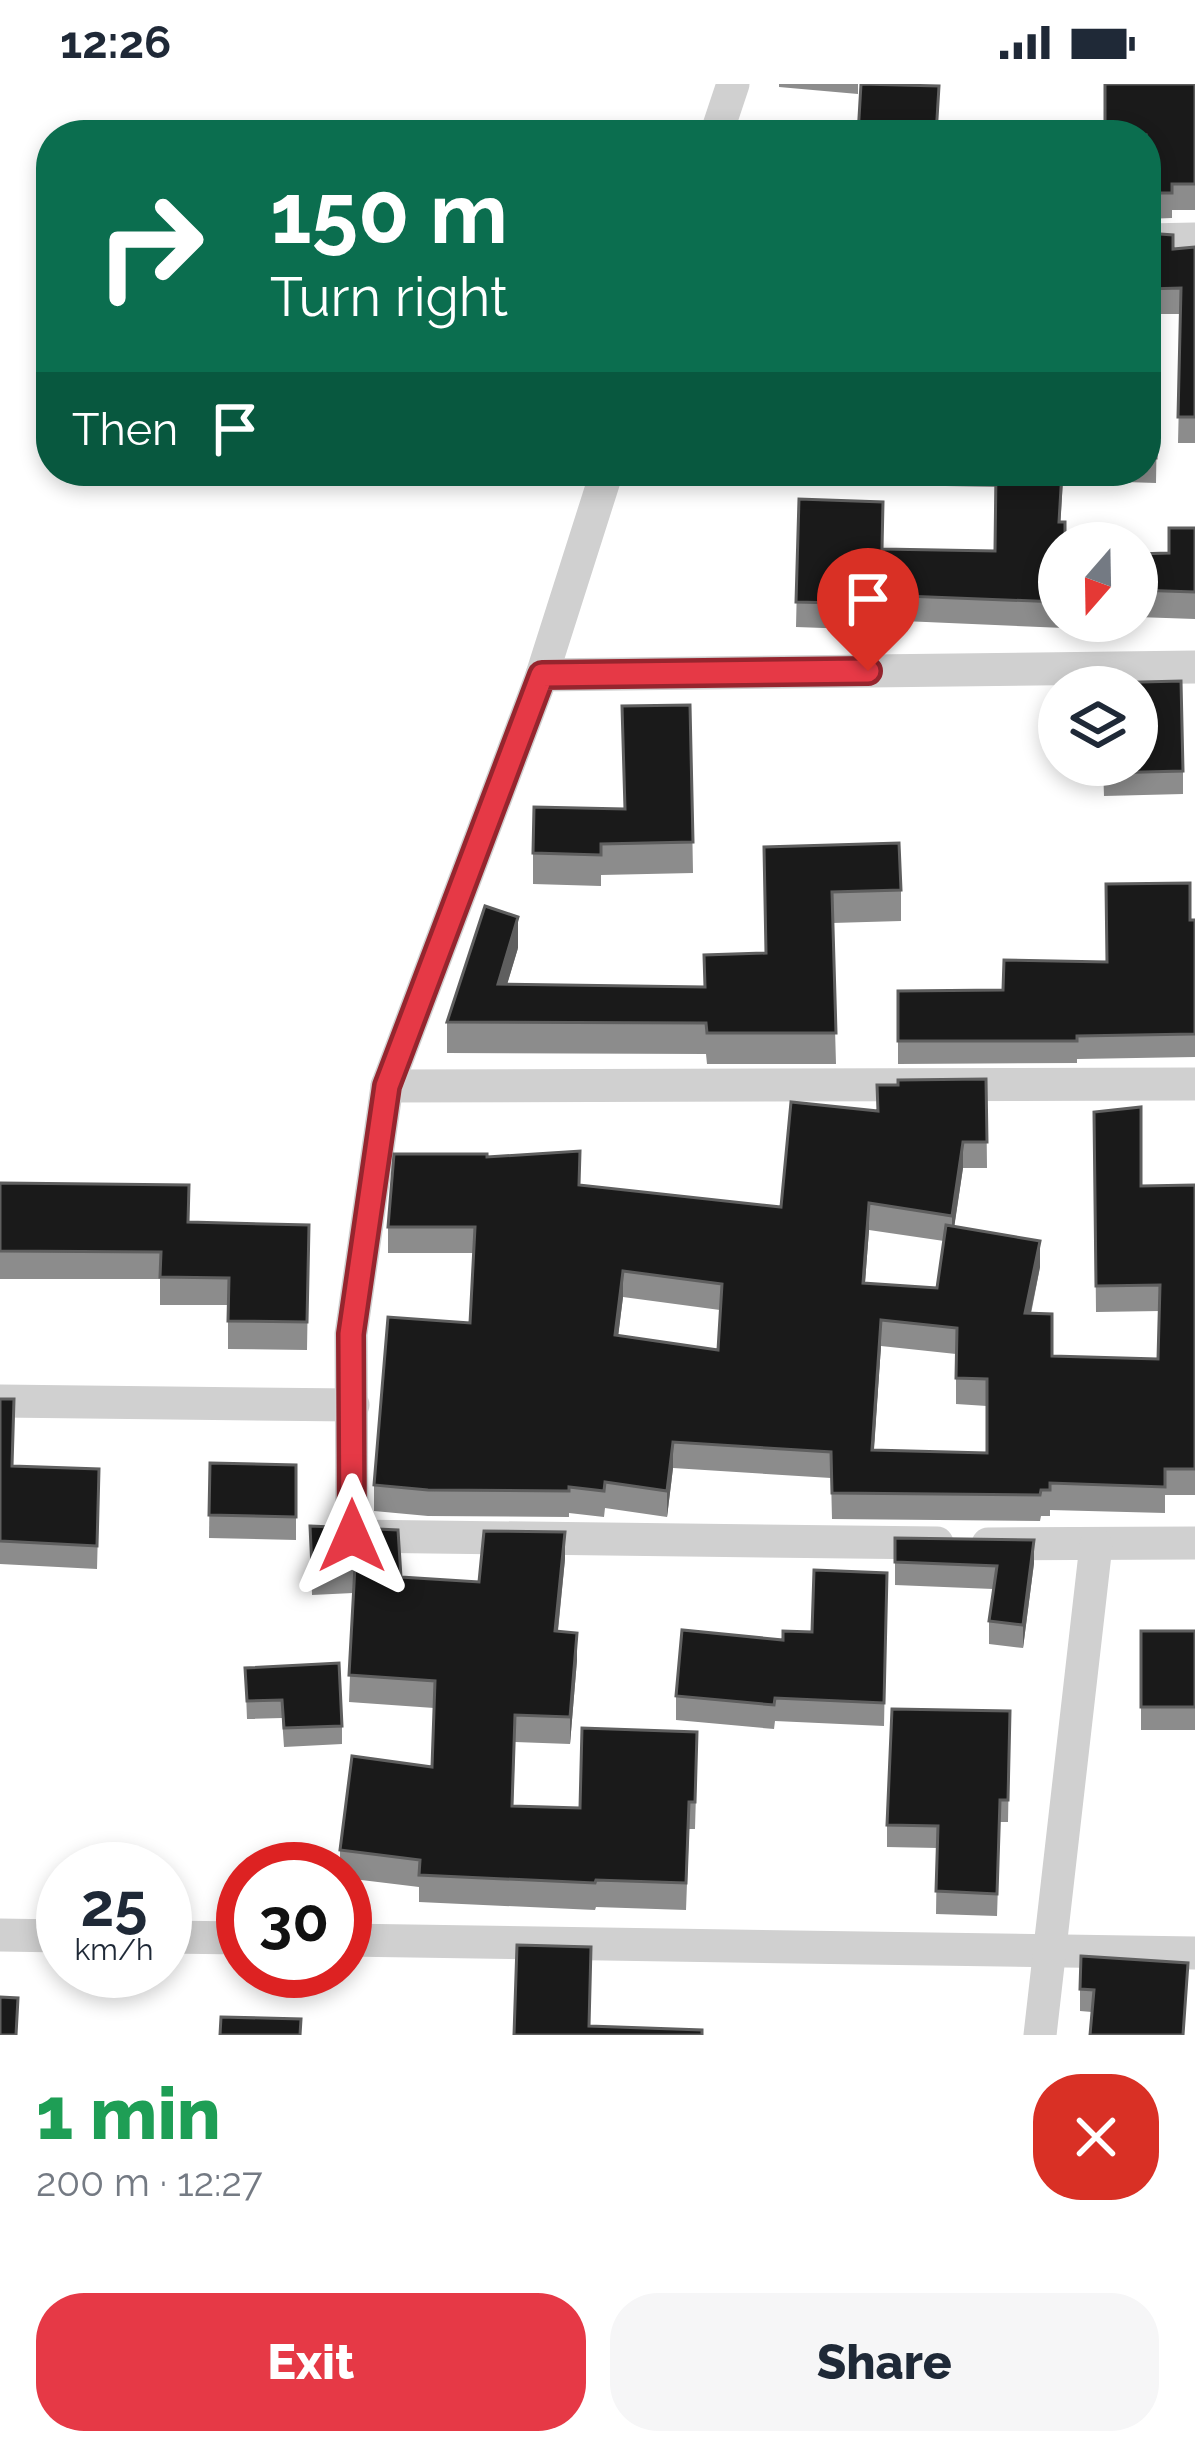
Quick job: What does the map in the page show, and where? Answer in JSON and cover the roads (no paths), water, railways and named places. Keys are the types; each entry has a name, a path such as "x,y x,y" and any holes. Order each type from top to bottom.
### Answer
{"street":[{"path":"721,120 733,84"},
{"path":"1161,240 1195,239"},
{"path":"602,486 542,675 387,1086 351,1334 352,1536 1195,1543"},
{"path":"542,675 1195,667"},
{"path":"387,1086 1195,1084"},
{"path":"0,1401 353,1405"},
{"path":"1040,2035 1096,1545"},
{"path":"0,1935 36,1936"},
{"path":"372,1940 1195,1953"}]}
